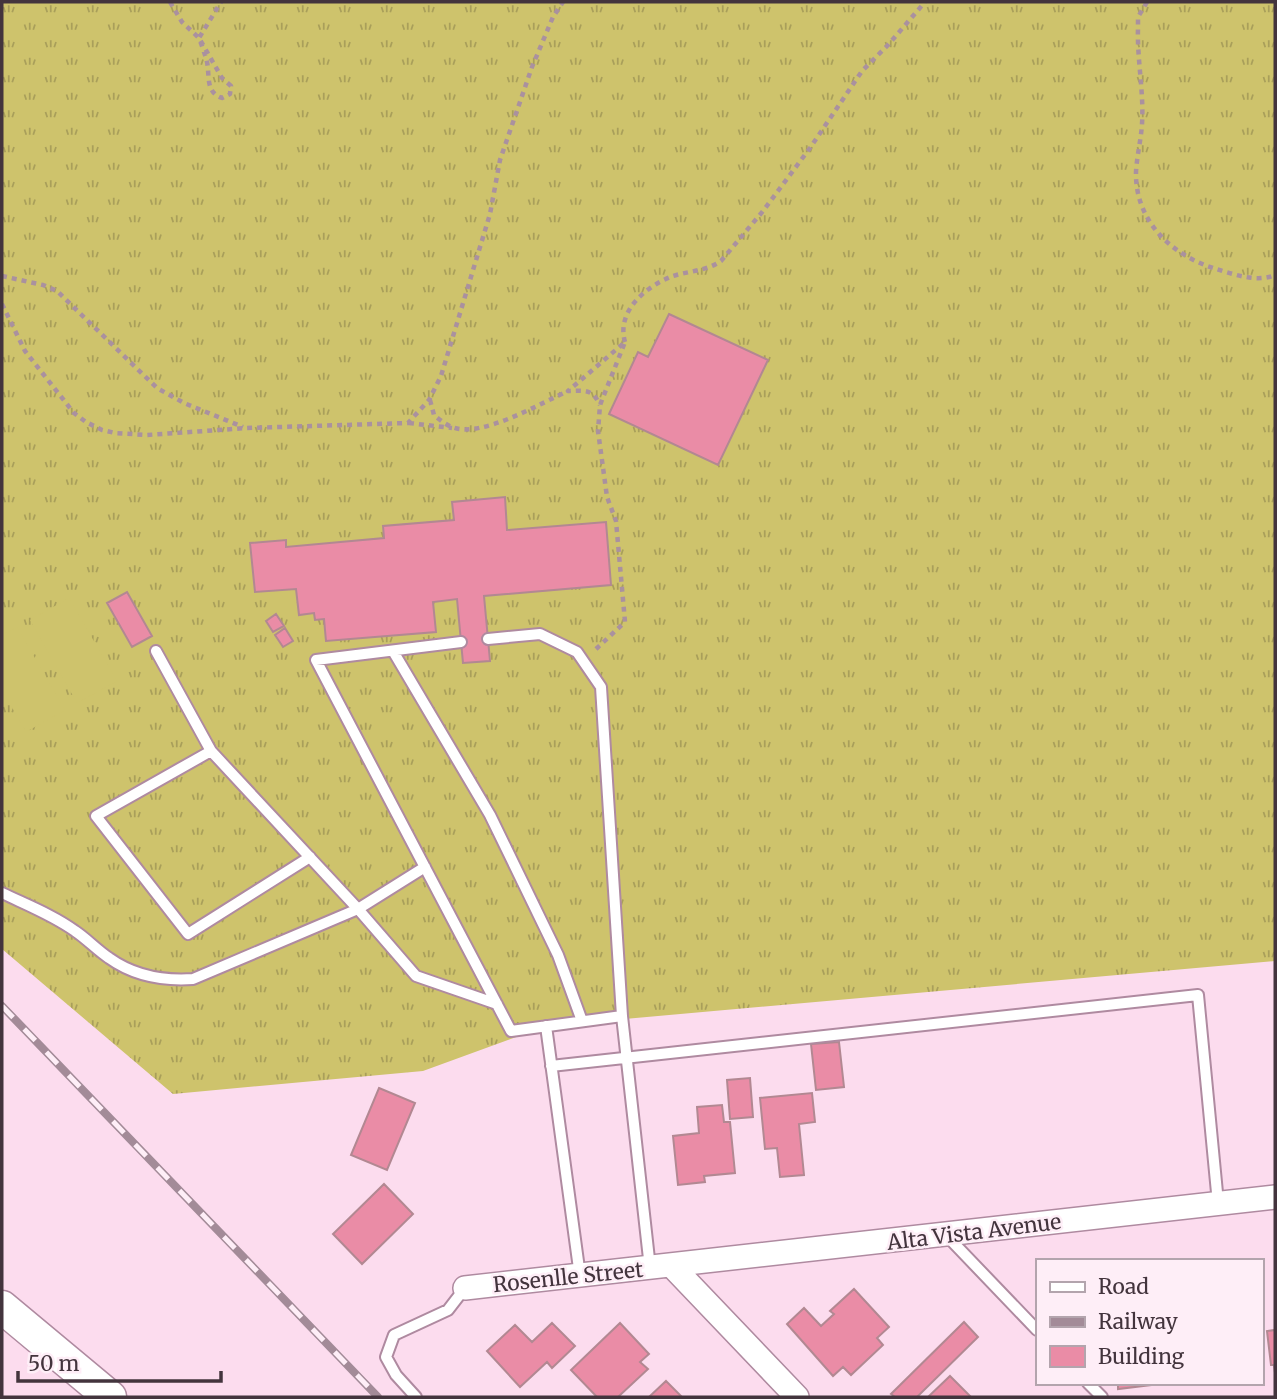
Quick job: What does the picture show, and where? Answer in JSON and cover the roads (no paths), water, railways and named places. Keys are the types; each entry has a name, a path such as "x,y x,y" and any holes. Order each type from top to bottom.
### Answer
{"main road":[{"path":"2,1307 110,1397"}],"street":[{"name":"Alta Vista Avenue","path":"661,1267 1275,1197"},
{"name":"Rosenlle Street","path":"465,1288 661,1267"},
{"path":"661,1267 797,1397"}],"lane":[{"path":"488,639 540,635 577,652 601,687 622,1016 661,1267"},
{"path":"461,642 316,660 511,1031 622,1016"},
{"path":"156,651 211,751 358,909 415,976 497,1004"},
{"path":"393,651 490,816 558,955 582,1021"},
{"path":"211,751 96,816 188,934 310,857"},
{"path":"2,893 52,916 76,931 111,960 145,976 170,981 192,979 358,909 425,867"},
{"path":"551,1066 1198,995 1218,1203"},
{"path":"546,1026 580,1276"},
{"path":"946,1235 1036,1329"},
{"path":"416,1397 386,1357 394,1335 448,1310 465,1288"}],"railway":[{"path":"2,1006 378,1397"}]}
